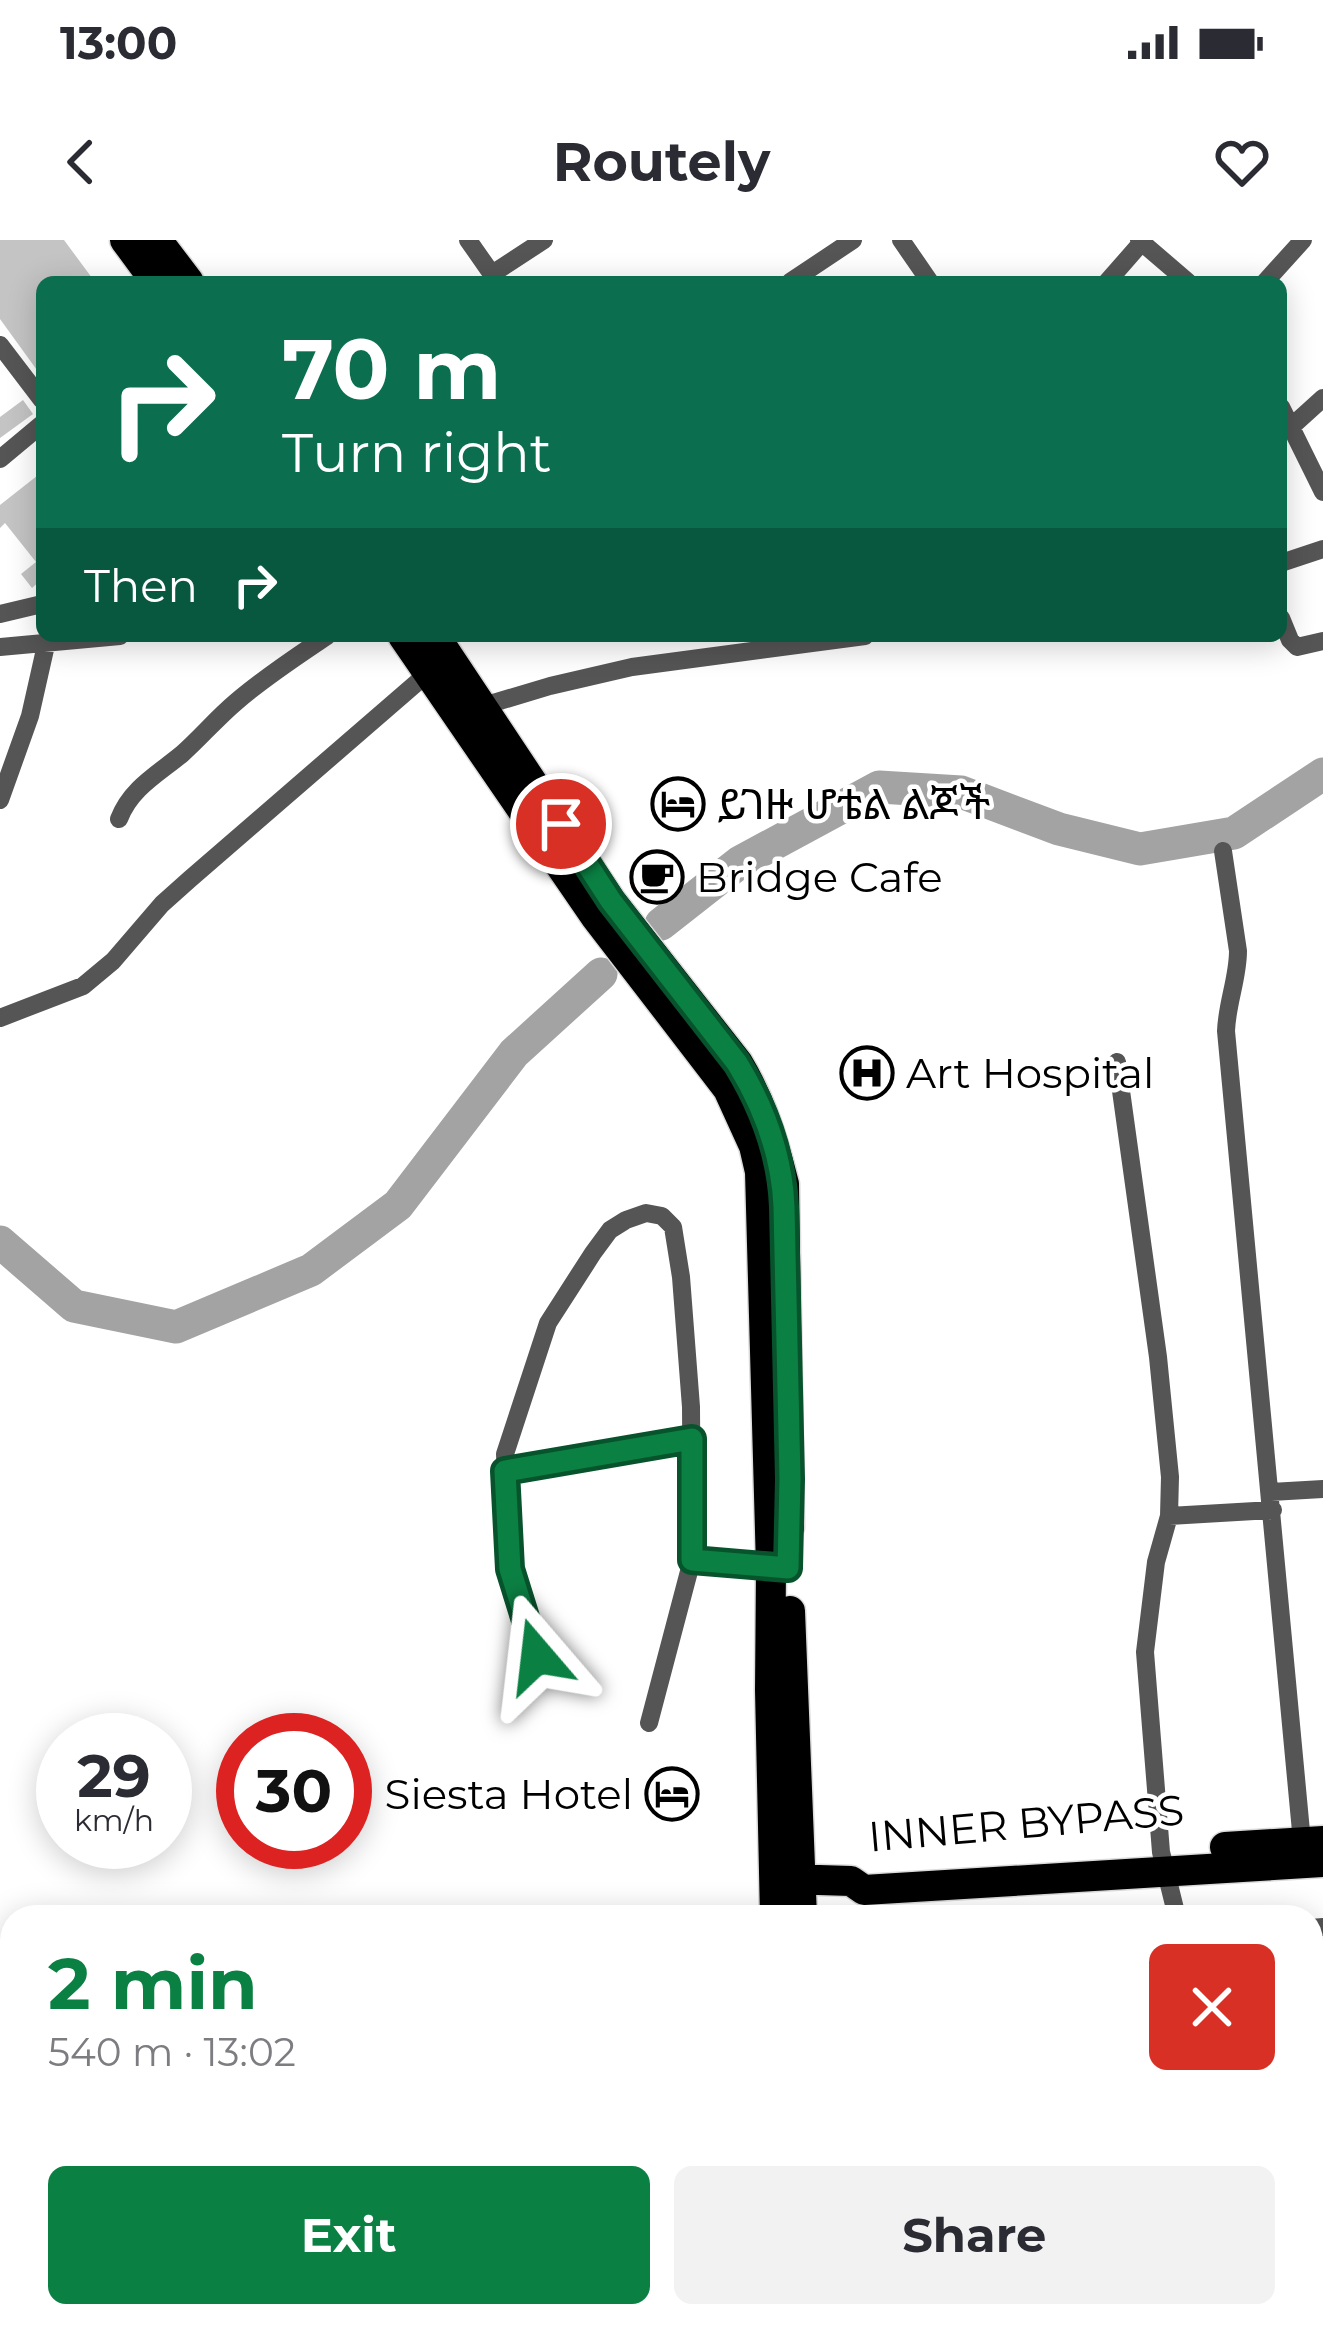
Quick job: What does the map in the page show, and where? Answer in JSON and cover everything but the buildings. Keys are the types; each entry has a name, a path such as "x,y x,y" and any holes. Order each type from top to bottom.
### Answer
{"main road":[{"path":"125,240 152,276"},
{"path":"158,240 185,276"},
{"path":"408,642 428,673 468,710"},
{"path":"438,642 468,710 603,909 702,1036 737,1063 754,1090 772,1137 784,1184 773,1207 779,1568 788,1879 798,1905"},
{"name":"INNER BYPASS","path":"788,1879 851,1881 864,1890 1316,1848"},
{"path":"779,1905 788,1879"}],"street":[{"path":"468,240 494,276"},
{"path":"498,276 544,240"},
{"path":"799,276 853,240"},
{"path":"901,240 926,276"},
{"path":"1270,276 1303,240"},
{"path":"1112,276 1140,241 1181,276"},
{"path":"0,345 36,392"},
{"path":"1291,427 1323,398"},
{"path":"1287,419 1323,492"},
{"path":"0,459 36,429"},
{"path":"1287,561 1323,549"},
{"path":"0,594 7,613"},
{"path":"1287,633 1297,647 1323,641"},
{"path":"0,647 71,642"},
{"path":"119,820 135,791 158,770 272,673 318,642"},
{"path":"468,710 632,667 772,642"},
{"path":"0,800 30,716 46,645"},
{"path":"0,1018 68,994 97,975 162,904 428,673"},
{"path":"1223,851 1238,951 1226,1030 1272,1501 1316,1848"},
{"path":"1117,1061 1170,1477 1145,1652 1163,1862 1174,1905"},
{"path":"540,1682 537,1656 510,1569 505,1454 548,1323 610,1230 646,1213 662,1216 673,1227 681,1277 692,1439 692,1560 650,1723"},
{"path":"505,1471 692,1439"},
{"path":"1168,1516 1323,1489"},
{"path":"692,1560 779,1568"}],"waterway":[{"path":"661,924 740,862 879,787 961,792 1059,829 1140,849 1234,833 1323,774"},
{"path":"0,1242 74,1306 176,1327 311,1270 398,1205 514,1053 601,974"}],"place":[{"name":"ይገዙ ሆቴል ልጆች","path":"678,804"},
{"name":"Bridge Cafe","path":"657,877"},
{"name":"Art Hospital","path":"867,1073"},
{"name":"Siesta Hotel","path":"672,1794"}],"route":[{"path":"537,1656 510,1569 505,1471 692,1439 692,1560 788,1568 784,1184 772,1137 754,1090 737,1063 611,901 561,824"}]}
